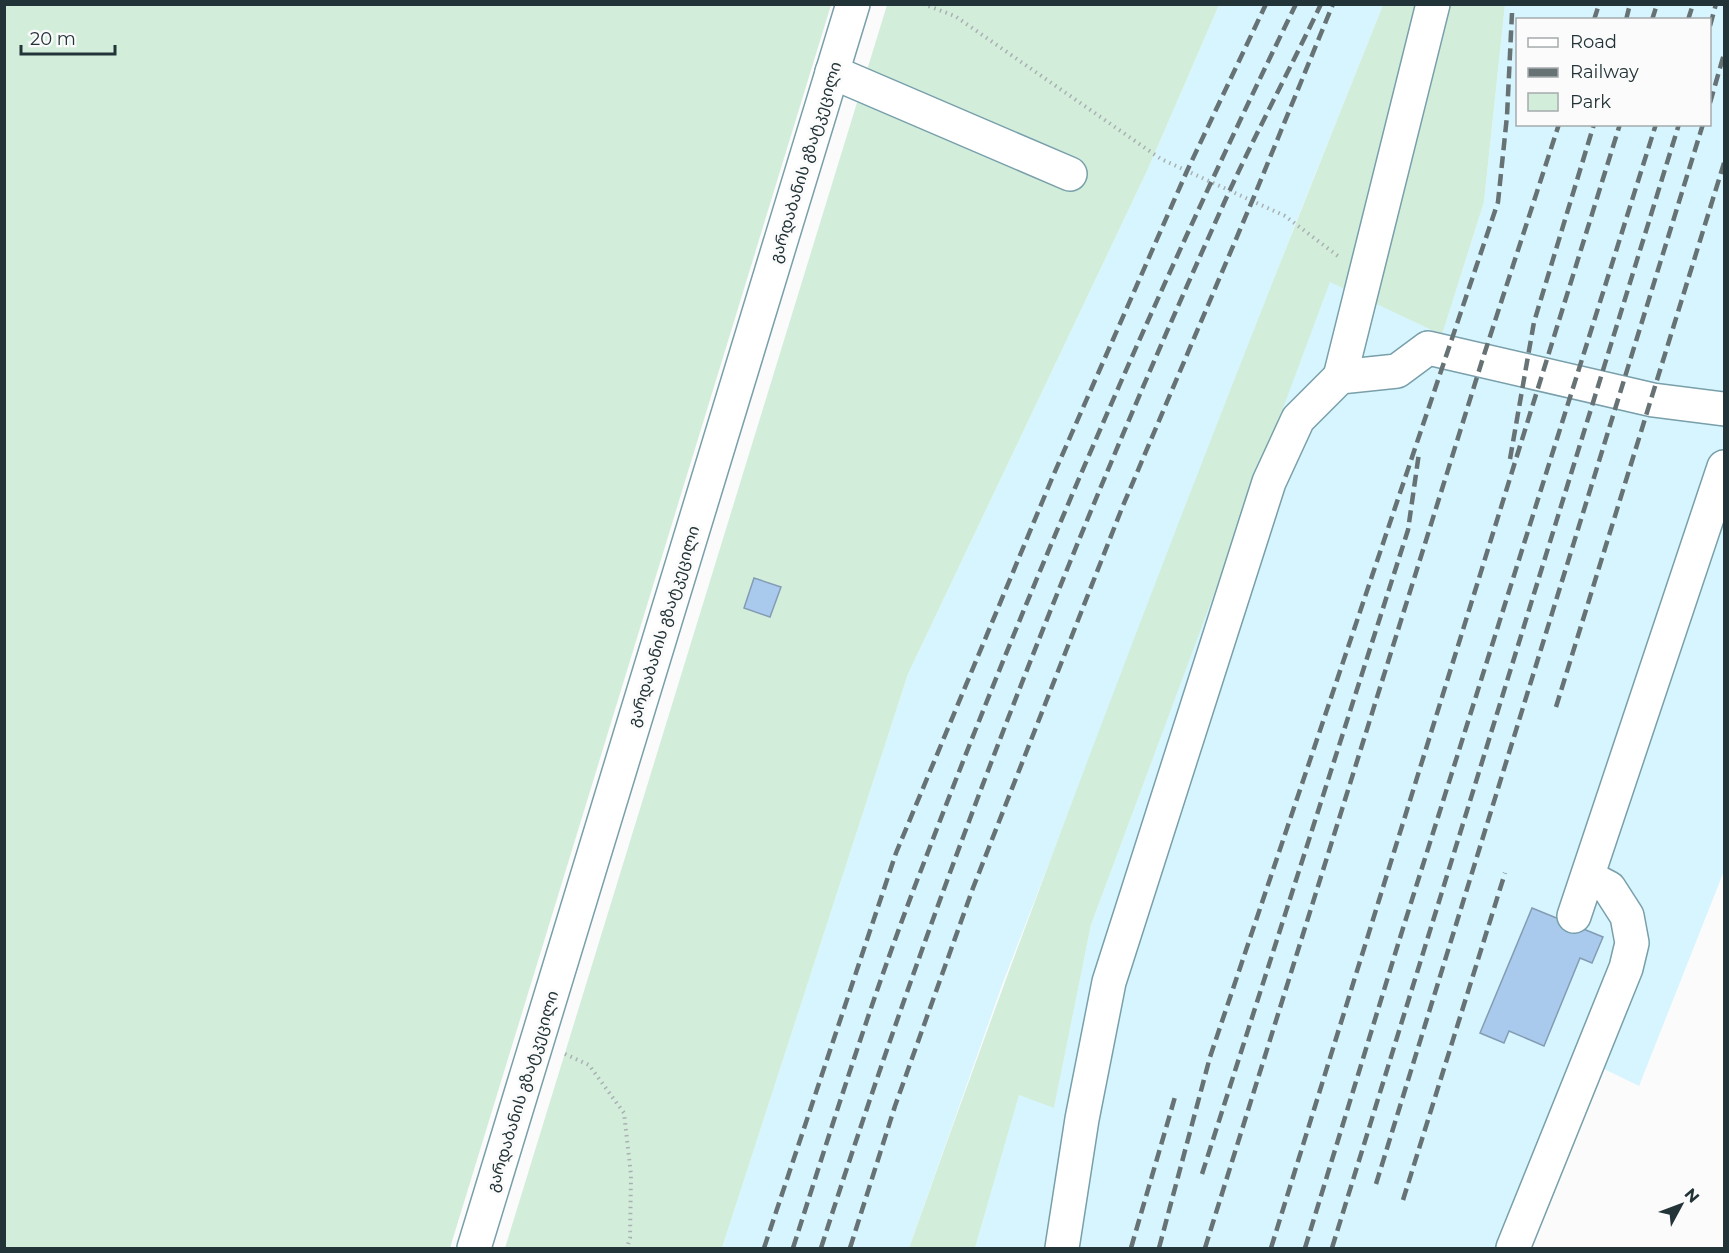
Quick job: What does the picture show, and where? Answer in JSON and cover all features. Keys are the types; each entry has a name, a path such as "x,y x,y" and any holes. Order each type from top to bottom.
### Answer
{"main road":[{"name":"გარდაბანის გზატკეცილი","path":"474,1248 852,4"},
{"path":"1062,1248 1082,1119 1113,971 1269,483 1298,418 1340,377 1433,4"},
{"path":"832,72 1070,174"},
{"path":"1340,377 1397,371 1428,348 1653,400 1725,409"},
{"path":"1574,916 1725,467"},
{"path":"1513,1248 1621,979 1632,943 1627,916 1609,888 1588,877"}],"path":[{"path":"923,4 955,16 1161,159 1285,216 1365,277"},
{"path":"537,1041 589,1065 624,1113 631,1175 630,1238 627,1248"}],"shaded area":[{"path":"1219,5 1383,5 1295,225 1002,985 909,1248 722,1248 908,674 1147,171"},
{"path":"1505,5 1724,5 1724,871 1639,1086 1604,1069 1530,1248 975,1248 1019,1094 1054,1107 1091,925 1330,281 1442,335 1484,202"}],"green space":[{"path":"4,5 831,5 450,1248 5,1248"},
{"path":"887,5 1219,5 1147,171 908,674 722,1248 505,1248"},
{"path":"1383,5 1505,5 1484,202 1442,335 1330,282 1091,925 1054,1108 1019,1095 975,1248 909,1248 1022,935 1140,624"}],"building":[{"path":"754,578 781,587 770,617 744,608"},
{"path":"1532,908 1603,937 1592,963 1580,958 1544,1046 1509,1031 1504,1043 1480,1033"}],"railway":[{"path":"764,1248 896,853 1053,476 1187,171 1266,4"},
{"path":"793,1248 888,960 1009,647 1147,323 1296,4"},
{"path":"821,1248 911,980 959,847 1062,583 1171,321 1251,145 1321,4"},
{"path":"850,1248 895,1106 973,888 1122,508 1333,4"},
{"path":"1595,18 1599,4"},
{"path":"1626,18 1630,4"},
{"path":"1653,18 1657,4"},
{"path":"1689,18 1693,4"},
{"path":"1711,22 1716,4"},
{"path":"1159,1248 1210,1057 1498,202 1507,116 1512,13"},
{"path":"1711,100 1724,54"},
{"path":"1205,1248 1482,361 1558,126"},
{"path":"1510,459 1534,322 1593,126"},
{"path":"1271,1248 1619,126"},
{"path":"1305,1248 1655,126"},
{"path":"1332,1248 1678,126"},
{"path":"1376,1184 1702,126"},
{"path":"1556,707 1724,163"},
{"path":"1202,1174 1408,530 1419,453"},
{"path":"1403,1200 1505,873"},
{"path":"1131,1248 1175,1097"}]}
